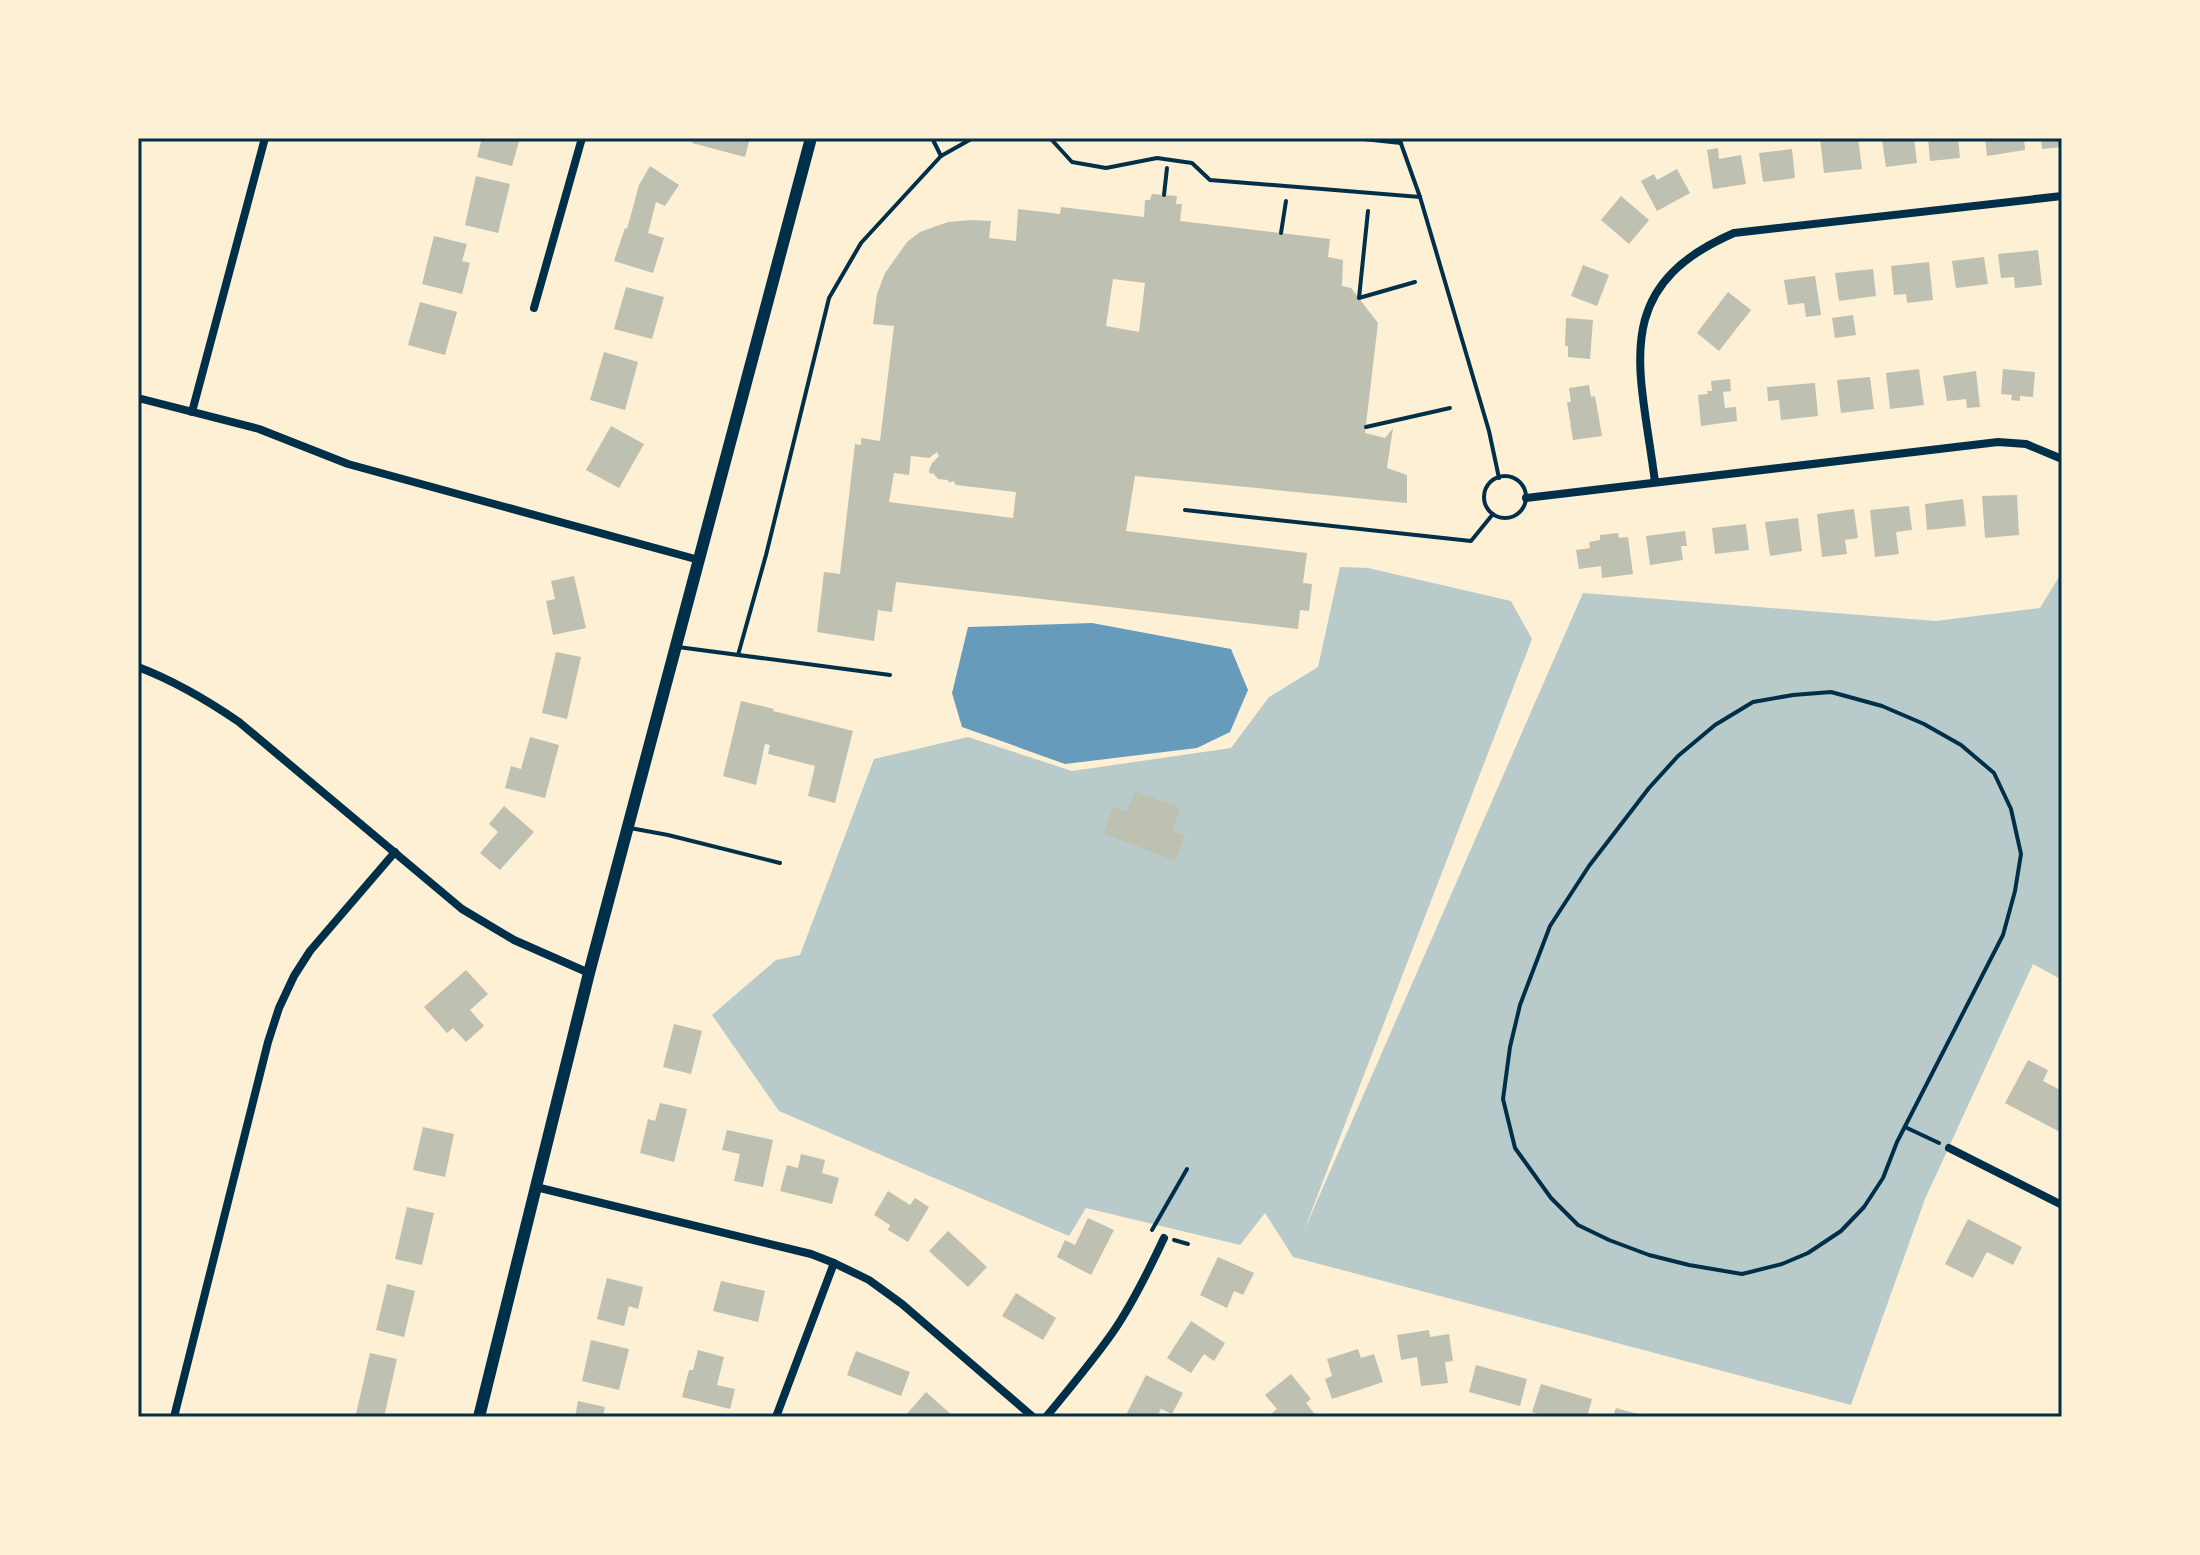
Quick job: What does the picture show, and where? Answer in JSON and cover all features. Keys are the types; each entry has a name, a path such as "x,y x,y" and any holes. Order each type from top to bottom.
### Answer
{"main road":[{"path":"479,1417 589,973 811,138"}],"street":[{"path":"192,412 265,138"},
{"path":"534,308 582,138"},
{"path":"1655,482 1640,367 1640,343 1644,319 1654,295 1688,257 1734,233 2062,196"},
{"path":"138,398 259,429 348,464 699,560"},
{"path":"1526,498 1998,442 2026,444 2062,459"},
{"path":"138,667 163,676 202,697 239,722 476,918 514,940 589,973"},
{"path":"174,1417 279,1008 310,951 395,852"},
{"path":"1945,1146 2062,1205"},
{"path":"536,1187 811,1254 834,1263 869,1280 902,1304 1033,1417"},
{"path":"1046,1417 1114,1330 1143,1283 1164,1238"},
{"path":"776,1417 834,1263"}],"lane":[{"path":"932,138 941,156"},
{"path":"738,655 766,555 829,298 861,243 941,156 973,138"},
{"path":"1050,138 1072,162 1106,168 1157,158 1192,163 1210,180 1420,197"},
{"path":"1354,138 1400,140 1420,197 1489,431 1499,478"},
{"path":"1499,478 1518,481 1526,498 1522,510 1505,518 1493,514 1485,503 1489,485 1499,478"},
{"path":"1185,510 1471,541 1493,514"},
{"path":"675,647 890,675"},
{"path":"627,828 780,863"}],"path":[{"path":"1281,233 1286,201"},
{"path":"1368,211 1359,298 1415,282"},
{"path":"1366,427 1450,408"},
{"path":"1831,692 1882,706 1924,724 1961,745 1994,773 2011,809 2021,854 2003,935 1905,1127 1883,1178 1864,1207 1841,1231 1808,1253 1782,1264 1742,1274 1649,1255 1578,1225 1551,1198 1515,1148 1503,1099 1510,1047 1520,1005 1550,926 1589,866 1649,788 1678,756 1715,725 1753,702 1831,692"},
{"path":"1905,1127 1945,1146"},
{"path":"1187,1169 1152,1229 1164,1238 1188,1244"}],"shaded area":[{"path":"1340,567 1368,568 1511,601 1532,639 1303,1233 1583,593 1936,621 2040,608 2062,572 2062,980 2033,964 1925,1199 1851,1405 1293,1257 1265,1213 1240,1245 1086,1208 1069,1236 779,1111 712,1015 776,960 800,955 874,759 968,737 1072,771 1231,748 1269,697 1318,667"}],"water":[{"path":"1092,623 1231,649 1248,690 1230,732 1197,748 1065,764 962,727 952,693 968,627"}],"building":[{"path":"482,138 520,138 512,166 477,157"},
{"path":"694,138 750,138 745,157 692,143"},
{"path":"1820,138 1858,138 1862,169 1824,173"},
{"path":"1914,138 1917,163 1886,167 1882,140"},
{"path":"1928,138 1958,138 1960,158 1930,161"},
{"path":"1985,138 2024,138 2025,150 1987,156"},
{"path":"2041,138 2062,138 2062,147 2042,149"},
{"path":"1718,148 1719,159 1741,155 1746,184 1713,189 1707,150"},
{"path":"1792,149 1795,178 1763,182 1759,153"},
{"path":"650,166 679,185 665,206 656,202 648,233 664,238 653,273 614,261 639,185"},
{"path":"1677,169 1690,193 1657,211 1641,181 1654,174 1657,180"},
{"path":"476,176 510,184 498,233 465,225"},
{"path":"1152,194 1177,196 1176,204 1182,204 1180,221 1330,239 1328,257 1343,260 1342,286 1351,288 1378,323 1365,433 1385,438 1393,428 1387,468 1407,475 1407,503 1135,476 1126,531 1307,553 1303,583 1312,584 1309,611 1300,610 1298,629 896,582 892,612 878,610 874,641 817,632 824,572 840,574 855,444 861,445 861,438 880,441 894,326 873,324 877,294 885,273 907,242 920,232 948,222 971,220 991,221 989,238 1016,241 1018,209 1060,214 1061,207 1144,217 1145,200 1150,200","holes":["1113,279 1145,283 1139,332 1106,326","937,452 939,456 929,470 938,479 948,480 949,483 953,481 956,485 1016,492 1013,518 889,502 894,473 909,475 911,456 929,458"]},
{"path":"1621,196 1649,220 1629,244 1601,220"},
{"path":"434,236 467,244 462,261 470,263 462,294 422,284"},
{"path":"2038,250 2042,285 2015,288 2014,277 2001,278 1998,254"},
{"path":"1984,257 1988,284 1956,288 1952,261"},
{"path":"1929,262 1933,300 1907,303 1906,294 1894,295 1891,266"},
{"path":"1583,265 1609,275 1597,306 1571,296"},
{"path":"1873,269 1876,296 1839,301 1835,273"},
{"path":"1815,276 1821,315 1806,317 1804,303 1788,305 1784,280"},
{"path":"626,287 664,297 652,339 614,329"},
{"path":"1728,292 1751,310 1719,351 1697,333"},
{"path":"420,302 457,312 445,355 408,345"},
{"path":"1853,315 1856,335 1835,338 1832,318"},
{"path":"1566,318 1593,320 1590,359 1568,357 1568,346 1565,346"},
{"path":"604,352 638,362 625,410 590,400"},
{"path":"1919,369 1924,405 1890,409 1886,373"},
{"path":"2003,369 2035,372 2033,397 2020,396 2020,401 2011,400 2012,395 2001,394"},
{"path":"1976,371 1980,407 1967,408 1966,399 1947,401 1943,376"},
{"path":"1870,377 1874,409 1841,413 1837,380"},
{"path":"1730,379 1731,391 1723,392 1725,408 1736,407 1737,421 1701,426 1698,395 1712,391 1711,381"},
{"path":"1815,383 1818,416 1781,420 1779,400 1768,401 1767,387"},
{"path":"1589,385 1591,397 1595,396 1602,436 1573,440 1567,402 1571,402 1569,388"},
{"path":"611,426 644,444 619,488 586,470"},
{"path":"2017,495 2019,535 1985,538 1982,496"},
{"path":"1963,499 1966,526 1927,530 1925,504"},
{"path":"1909,506 1912,530 1896,532 1899,554 1875,557 1870,510"},
{"path":"1854,509 1858,538 1845,540 1847,554 1822,557 1817,514"},
{"path":"1798,518 1802,551 1770,556 1765,522"},
{"path":"1746,524 1749,550 1715,554 1712,528"},
{"path":"1685,531 1687,546 1681,546 1683,560 1650,565 1646,536"},
{"path":"1618,533 1619,538 1628,537 1633,574 1602,578 1601,566 1579,569 1576,550 1590,548 1589,542 1600,540 1600,535"},
{"path":"574,576 586,628 553,635 546,601 555,599 551,581"},
{"path":"556,652 581,657 567,719 542,713"},
{"path":"741,701 853,731 835,803 808,796 815,766 768,754 770,745 765,744 756,785 723,776"},
{"path":"530,737 559,745 545,798 505,788 511,766 521,769"},
{"path":"1135,791 1180,808 1172,830 1185,835 1175,861 1103,833 1113,807 1127,812"},
{"path":"504,806 534,832 500,870 480,853 498,832 489,824"},
{"path":"466,970 488,994 470,1010 484,1026 466,1042 453,1028 447,1033 424,1007"},
{"path":"674,1024 702,1031 691,1074 663,1067"},
{"path":"2028,1060 2048,1070 2043,1081 2062,1091 2062,1133 2005,1103"},
{"path":"660,1103 687,1109 674,1162 640,1153 648,1119 655,1121"},
{"path":"423,1127 454,1134 445,1177 413,1170"},
{"path":"727,1130 773,1140 763,1187 734,1181 740,1154 722,1150"},
{"path":"801,1154 825,1160 822,1173 839,1178 832,1204 780,1191 787,1165 798,1168"},
{"path":"888,1191 910,1205 915,1198 929,1207 908,1242 888,1230 890,1225 874,1215"},
{"path":"407,1207 434,1213 422,1265 395,1259"},
{"path":"1088,1218 1114,1230 1091,1275 1057,1257 1065,1240 1075,1245"},
{"path":"1968,1219 2022,1247 2013,1265 1987,1252 1973,1278 1945,1264"},
{"path":"948,1231 987,1267 968,1287 929,1251"},
{"path":"1218,1257 1254,1273 1243,1295 1234,1291 1227,1308 1200,1295"},
{"path":"607,1278 643,1287 638,1309 629,1306 624,1326 597,1319"},
{"path":"721,1281 765,1291 758,1322 713,1311"},
{"path":"387,1284 415,1291 404,1337 376,1330"},
{"path":"1016,1293 1056,1318 1043,1340 1002,1316"},
{"path":"1191,1321 1225,1343 1214,1361 1204,1354 1191,1373 1167,1358"},
{"path":"1429,1330 1430,1337 1449,1334 1453,1361 1445,1362 1448,1383 1421,1386 1417,1357 1401,1360 1397,1335"},
{"path":"591,1340 629,1349 619,1390 582,1381"},
{"path":"1358,1349 1361,1358 1374,1354 1383,1382 1332,1399 1325,1379 1332,1376 1327,1359"},
{"path":"698,1350 724,1357 717,1385 735,1389 730,1409 682,1397"},
{"path":"856,1351 910,1372 901,1396 847,1375"},
{"path":"370,1353 397,1359 384,1417 356,1414"},
{"path":"1476,1365 1527,1379 1520,1406 1469,1392"},
{"path":"1291,1374 1311,1399 1306,1403 1317,1417 1267,1417 1277,1409 1265,1395"},
{"path":"1146,1375 1183,1393 1172,1414 1161,1409 1157,1417 1125,1417"},
{"path":"1541,1384 1592,1399 1587,1417 1549,1417 1532,1412"},
{"path":"926,1392 954,1417 908,1417 906,1415"},
{"path":"578,1401 605,1407 603,1417 575,1417"},
{"path":"1616,1408 1645,1417 1605,1417 1605,1414 1613,1416"}]}
